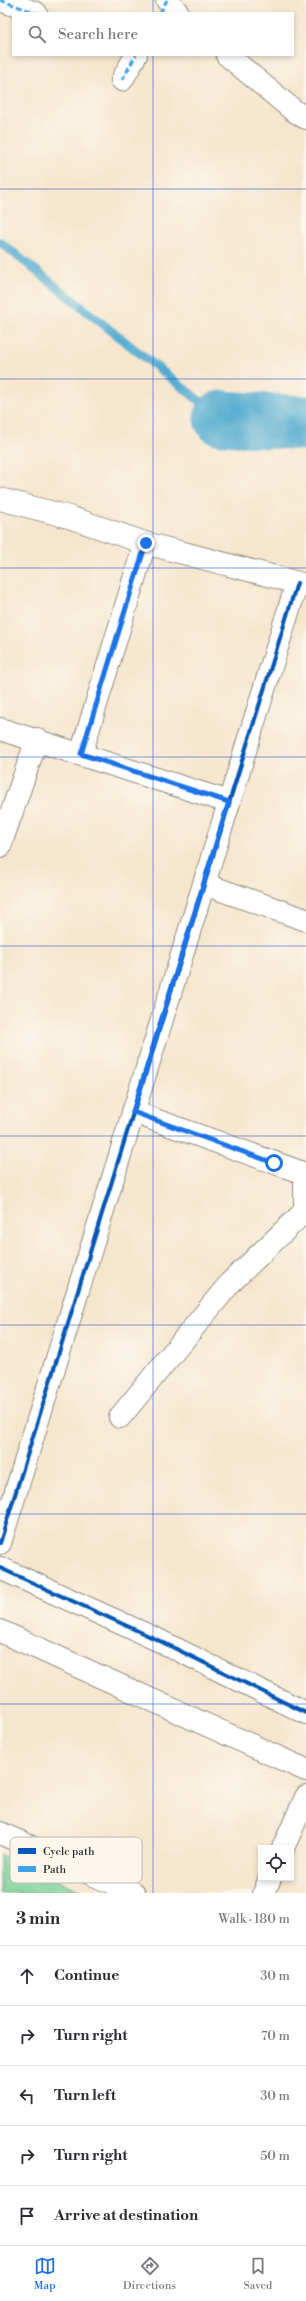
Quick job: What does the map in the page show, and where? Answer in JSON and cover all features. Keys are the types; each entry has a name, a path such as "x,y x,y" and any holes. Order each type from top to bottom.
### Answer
{"street":[{"path":"0,0 33,12"},
{"path":"161,12 167,0 177,12"},
{"path":"122,80 135,56"},
{"path":"229,56 292,110 306,118"},
{"path":"0,499 69,517 146,543 301,584 229,802 0,1543"},
{"path":"81,754 146,543"},
{"path":"0,729 37,739 229,802"},
{"path":"0,846 37,739"},
{"path":"204,884 306,920"},
{"path":"120,1417 231,1282 305,1211 306,1174 133,1112"},
{"path":"0,1568 160,1641 306,1713"},
{"path":"0,1631 306,1770"},
{"path":"285,1845 306,1797"},
{"path":"0,1833 10,1837"},
{"path":"264,1893 269,1881"},
{"path":"112,1883 134,1893"}],"green space":[{"path":"0,1854 10,1859 10,1883 64,1883 86,1893 0,1893"}],"waterway":[{"path":"0,242 221,418"},
{"path":"221,418 306,423"}],"marked path":[{"path":"0,0 33,12"},
{"path":"161,12 167,0"},
{"path":"122,80 135,56"}],"cycle path":[{"path":"0,1543 297,583"},
{"path":"0,1568 160,1641 306,1713"}],"route":[{"path":"146,543 81,754 229,802 133,1112 274,1163"}]}
